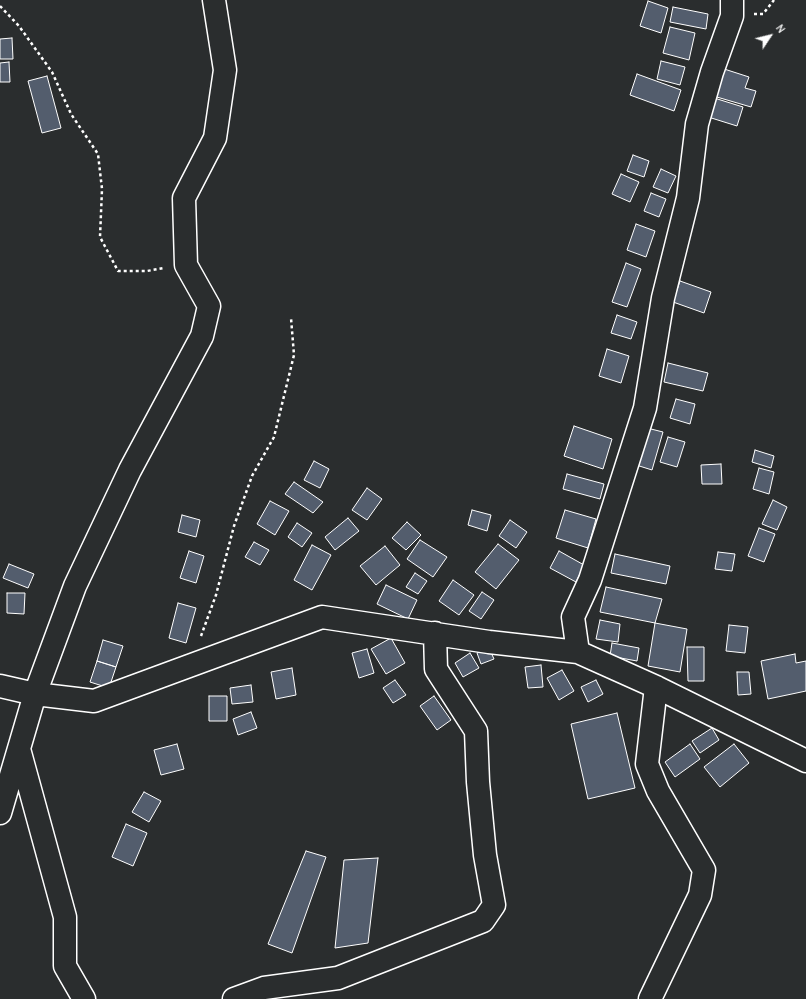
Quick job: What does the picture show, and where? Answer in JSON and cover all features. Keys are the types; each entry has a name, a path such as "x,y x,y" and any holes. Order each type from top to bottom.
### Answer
{"street":[{"path":"0,813 35,694 81,572 130,470 202,336 209,306 186,265 184,198 215,138 225,70 214,0"},
{"path":"578,652 574,617 590,580 645,408 663,298 688,198 697,124 712,72 732,16 732,0"},
{"path":"0,686 35,694 94,702 322,617 489,642 578,652 656,687 806,761"},
{"path":"234,999 264,988 338,978 483,921 494,905 485,856 478,782 476,731 436,669 435,633"},
{"path":"650,999 700,895 704,870 658,791 647,764 656,687"},
{"path":"18,748 65,918 66,966 84,999"}],"path":[{"path":"0,6 20,26 52,72 71,114 98,154 102,189 100,238 118,271 147,271 186,265"},
{"path":"192,665 216,594 234,526 250,483 274,437 294,355 291,318"}],"building":[{"path":"648,1 668,8 661,33 640,26"},
{"path":"673,7 708,14 706,29 670,22"},
{"path":"670,27 695,33 689,60 663,53"},
{"path":"12,38 13,59 0,59 0,39"},
{"path":"661,61 685,67 680,85 657,79"},
{"path":"9,62 10,82 0,82 0,63"},
{"path":"718,67 749,77 745,88 756,91 751,107 710,95"},
{"path":"637,74 681,90 674,111 630,95"},
{"path":"47,76 61,128 42,133 28,81"},
{"path":"711,97 743,107 737,126 705,116"},
{"path":"633,155 649,161 644,177 627,171"},
{"path":"661,169 676,176 668,193 653,187"},
{"path":"621,174 639,182 630,202 612,194"},
{"path":"651,193 666,199 659,217 644,211"},
{"path":"636,224 655,231 646,257 627,250"},
{"path":"626,263 641,269 627,307 612,302"},
{"path":"680,281 711,292 704,313 673,302"},
{"path":"617,315 637,322 631,339 611,333"},
{"path":"607,349 629,356 621,383 599,376"},
{"path":"668,363 708,373 703,391 664,382"},
{"path":"676,399 695,404 690,424 670,418"},
{"path":"574,426 612,439 603,469 564,456"},
{"path":"643,427 663,432 652,470 633,464"},
{"path":"668,437 685,442 677,467 660,462"},
{"path":"755,450 774,456 771,468 752,462"},
{"path":"314,461 329,469 320,488 304,480"},
{"path":"721,464 722,484 702,484 701,465"},
{"path":"759,468 774,472 769,494 753,489"},
{"path":"567,474 604,484 600,499 563,489"},
{"path":"294,482 323,502 313,513 285,494"},
{"path":"367,488 382,499 367,520 352,510"},
{"path":"773,500 787,507 777,530 762,524"},
{"path":"270,501 289,511 275,535 257,524"},
{"path":"472,510 491,515 487,531 468,525"},
{"path":"565,510 596,519 588,548 556,538"},
{"path":"182,515 200,520 196,537 178,532"},
{"path":"348,518 359,531 335,550 325,537"},
{"path":"510,520 527,532 516,548 499,536"},
{"path":"407,522 421,535 406,550 392,538"},
{"path":"297,523 312,533 302,547 288,537"},
{"path":"759,528 775,534 764,562 748,556"},
{"path":"420,540 447,557 433,577 407,559"},
{"path":"254,542 269,550 260,565 245,557"},
{"path":"498,544 519,560 496,589 475,572"},
{"path":"312,545 331,555 312,590 294,580"},
{"path":"385,546 400,565 376,585 360,566"},
{"path":"189,551 204,556 196,583 180,578"},
{"path":"559,551 584,565 576,582 550,568"},
{"path":"718,552 735,554 732,571 715,569"},
{"path":"615,554 670,566 666,584 611,573"},
{"path":"9,564 34,574 28,588 3,578"},
{"path":"415,573 427,581 418,594 406,587"},
{"path":"453,580 474,595 459,615 439,601"},
{"path":"386,585 417,600 408,619 377,604"},
{"path":"606,587 662,599 655,623 600,612"},
{"path":"482,592 494,600 481,619 469,611"},
{"path":"7,593 25,593 24,614 7,613"},
{"path":"178,603 196,608 186,643 169,638"},
{"path":"600,620 620,624 618,642 596,639"},
{"path":"655,623 687,629 680,672 648,666"},
{"path":"729,625 748,627 745,653 726,651"},
{"path":"391,638 405,663 386,674 371,649"},
{"path":"103,640 123,646 116,667 97,661"},
{"path":"612,643 639,648 637,661 610,656"},
{"path":"687,647 704,647 704,681 688,681"},
{"path":"489,648 494,659 481,664 477,653"},
{"path":"367,649 374,673 359,678 352,653"},
{"path":"470,653 479,668 463,677 455,663"},
{"path":"795,654 796,663 806,661 806,691 768,699 761,661"},
{"path":"97,661 116,667 109,688 90,682"},
{"path":"541,665 543,687 528,688 525,667"},
{"path":"292,668 296,695 276,699 271,672"},
{"path":"562,670 574,691 559,700 547,678"},
{"path":"737,672 749,672 751,694 738,695"},
{"path":"395,680 406,695 393,703 383,688"},
{"path":"596,680 603,694 588,702 581,687"},
{"path":"251,685 253,702 232,704 230,688"},
{"path":"209,696 227,696 227,721 209,721"},
{"path":"434,696 451,720 437,730 420,706"},
{"path":"251,712 257,728 238,735 233,719"},
{"path":"617,713 635,788 588,799 571,724"},
{"path":"712,728 719,740 700,753 692,741"},
{"path":"177,744 184,769 161,775 154,750"},
{"path":"690,744 700,759 675,777 665,762"},
{"path":"734,744 749,763 720,787 704,767"},
{"path":"144,792 161,801 149,822 132,812"},
{"path":"126,824 147,833 133,866 112,857"},
{"path":"306,851 326,857 292,953 268,944"},
{"path":"378,858 368,943 335,948 344,860"}]}
